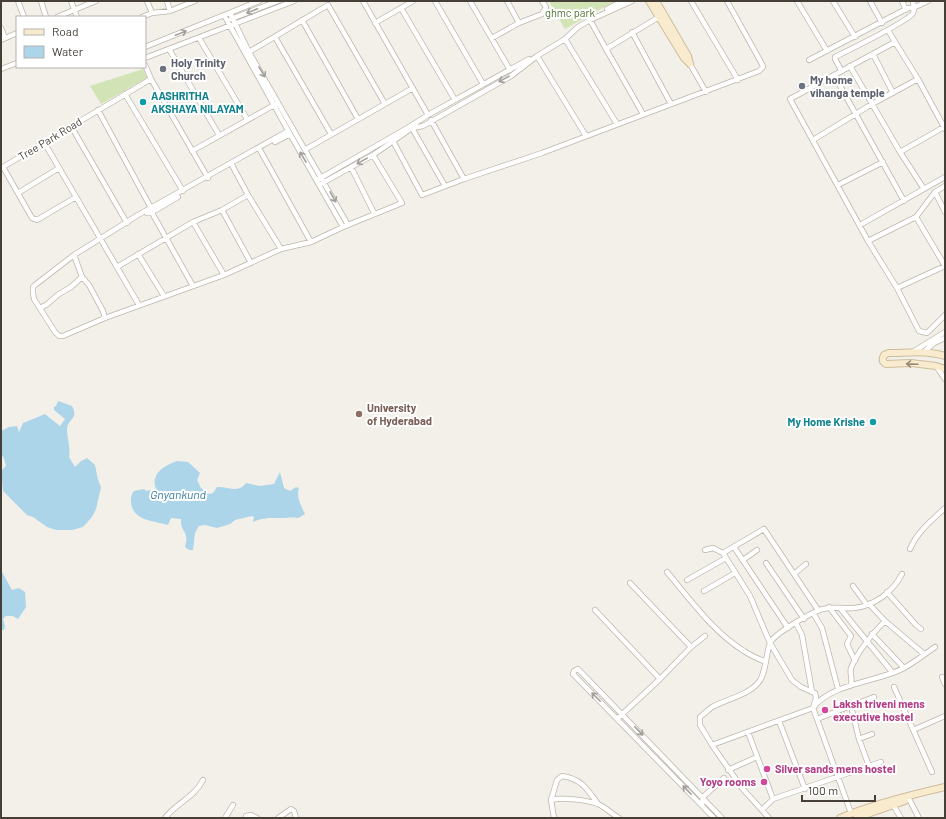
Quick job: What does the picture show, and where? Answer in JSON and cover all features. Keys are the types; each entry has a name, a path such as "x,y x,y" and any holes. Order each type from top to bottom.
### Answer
{"street":[{"path":"18,1 24,16"},
{"path":"41,1 46,16"},
{"path":"71,1 77,16"},
{"path":"59,16 96,1"},
{"path":"147,1 152,13"},
{"path":"167,1 170,11"},
{"path":"144,16 152,13 170,11 195,1"},
{"path":"146,47 259,1"},
{"path":"234,21 278,1"},
{"path":"146,58 199,38 228,23 294,1"},
{"path":"363,1 428,115"},
{"path":"375,23 414,1"},
{"path":"435,1 483,84"},
{"path":"470,1 510,70"},
{"path":"507,1 520,23"},
{"path":"492,38 520,23 542,14 546,7 542,1"},
{"path":"322,181 428,115 510,70 564,38 576,26 623,1"},
{"path":"224,15 289,133 317,180 322,181 373,155 412,128 423,126 431,120 511,76 537,56 565,39 578,27 590,20 632,1"},
{"path":"649,1 684,58 690,64 706,92"},
{"path":"656,1 688,56 690,64"},
{"path":"691,1 738,80"},
{"path":"393,141 422,195 464,179 542,153 643,114 738,80 759,71 763,67 727,1"},
{"path":"797,1 827,51"},
{"path":"834,1 855,37"},
{"path":"870,1 882,23"},
{"path":"902,1 906,10"},
{"path":"841,70 834,59 835,57 910,17 913,13 913,1"},
{"path":"809,60 906,10 928,1"},
{"path":"250,52 327,3 385,104"},
{"path":"400,8 455,100"},
{"path":"230,13 250,52 306,149 346,226"},
{"path":"606,49 659,17"},
{"path":"302,20 358,119"},
{"path":"590,20 643,114"},
{"path":"1,28 3,39 16,33"},
{"path":"888,30 918,79 944,128 900,152"},
{"path":"632,32 671,104"},
{"path":"275,37 331,134"},
{"path":"199,38 247,119"},
{"path":"565,39 617,124"},
{"path":"895,42 790,99 868,241 897,288 919,331 927,333 945,315"},
{"path":"170,49 219,135"},
{"path":"873,54 893,93"},
{"path":"537,56 586,136"},
{"path":"1,69 16,63"},
{"path":"850,66 900,152 924,189"},
{"path":"146,67 151,79 208,177"},
{"path":"834,75 904,201"},
{"name":"Tree Park Road","path":"76,197 37,220 34,220 2,167 151,79"},
{"path":"813,140 872,104 918,79"},
{"path":"306,149 413,88"},
{"path":"125,94 183,191"},
{"path":"192,151 279,102"},
{"path":"98,110 193,286"},
{"path":"420,120 423,126"},
{"path":"431,120 464,179"},
{"path":"71,126 127,223"},
{"path":"412,128 445,186"},
{"path":"151,210 295,130"},
{"path":"289,133 232,166 208,177 170,202 138,215 74,255 38,282 33,287 33,293 40,308 55,332 59,336 63,336 139,305 224,275 281,249 311,242 374,213 402,203 373,155"},
{"path":"44,142 139,305"},
{"path":"260,150 311,242"},
{"path":"838,185 883,162"},
{"path":"232,166 281,249"},
{"path":"350,167 374,213"},
{"path":"18,193 59,168"},
{"path":"860,225 945,177"},
{"path":"868,241 916,217 935,192 945,186"},
{"path":"935,192 945,212"},
{"path":"117,267 193,222 222,210 248,195"},
{"path":"222,210 251,263"},
{"path":"897,288 945,266 916,217"},
{"path":"193,222 224,275"},
{"path":"138,254 164,296"},
{"path":"74,255 82,277 89,285 105,318"},
{"path":"40,308 59,294 71,288 82,277"},
{"path":"911,353 945,332"},
{"path":"924,352 945,338"},
{"path":"945,356 924,352 886,353 882,358 883,362 886,364 911,363 936,366 945,369"},
{"path":"936,366 945,379"},
{"path":"910,549 914,540 945,508"},
{"path":"723,554 764,529 794,574 816,611 838,689"},
{"path":"734,547 788,628"},
{"path":"706,550 713,548 723,554 750,596 770,643 792,680 801,687 815,693 816,698 813,708 837,778 851,813"},
{"path":"743,560 757,550"},
{"path":"687,580 726,558"},
{"path":"766,563 804,619"},
{"path":"794,574 806,564"},
{"path":"666,572 730,642 744,652 766,662"},
{"path":"704,591 735,573"},
{"path":"770,818 742,788 728,770 700,725 700,717 710,708 750,689 759,682 766,662 770,643 775,637 816,611 829,608 855,608 877,602 888,592 902,574"},
{"path":"630,583 691,646"},
{"path":"853,586 868,605 924,654"},
{"path":"888,592 922,630"},
{"path":"829,608 851,636 847,644 855,661"},
{"path":"840,608 892,672"},
{"path":"595,610 660,679"},
{"path":"850,686 853,682 850,670 872,634 885,621"},
{"path":"796,623 802,636 812,692"},
{"path":"872,634 904,668"},
{"path":"617,719 660,679 691,646 705,636"},
{"path":"712,745 813,708 818,701 838,689 904,668 935,647"},
{"path":"714,818 573,674 574,671 578,669 722,818"},
{"path":"942,677 945,684"},
{"path":"894,687 932,772"},
{"path":"817,720 874,696"},
{"path":"850,706 859,739 869,766"},
{"path":"913,730 945,716"},
{"path":"779,721 805,789"},
{"path":"748,732 774,799"},
{"path":"859,739 872,734"},
{"path":"728,770 757,757"},
{"path":"762,810 774,799 881,762"},
{"path":"554,818 551,800 557,780 562,776 569,777 585,785 598,804 619,818"},
{"path":"702,805 703,798 724,778"},
{"path":"165,818 169,813 188,799 200,786 203,780"},
{"path":"840,818 851,813 901,798 945,787"},
{"path":"856,818 909,799 945,790"},
{"path":"551,800 555,798 598,804"},
{"path":"909,799 919,818"},
{"path":"225,818 232,805"},
{"path":"893,805 901,818"},
{"path":"278,818 291,810 294,811 296,818"},
{"path":"246,816 251,815 257,818"}],"green space":[{"name":"ghmc park","path":"549,1 615,1 565,29"},
{"path":"143,69 147,78 101,104 90,86"}],"water":[{"path":"58,401 72,406 74,410 74,416 67,429 70,450 69,457 75,467 87,458 95,465 101,487 96,509 92,517 83,527 72,530 56,530 47,527 33,517 27,515 3,491 1,471 6,466 4,458 1,454 1,431 9,427 17,426 19,432 23,423 45,414 60,426 65,419 54,410 54,407"},
{"name":"Gnyankund","path":"177,461 188,462 200,473 197,480 201,488 209,494 213,493 217,487 236,489 240,488 246,483 260,486 274,484 280,472 284,488 290,491 296,487 299,488 299,498 305,514 298,518 268,518 253,522 254,517 252,516 235,520 230,524 217,528 205,525 199,526 195,533 193,550 189,550 185,547 186,534 181,524 181,519 171,518 168,525 145,519 135,513 131,502 131,496 134,491 156,489 155,480 158,472 167,465"},
{"path":"2,572 12,590 19,588 25,592 26,607 18,619 13,616 6,616 3,619 5,626 4,630 2,630"}],"place":[{"name":"Holy Trinity Church","path":"163,69"},
{"name":"My home vihanga temple","path":"802,86"},
{"name":"AASHRITHA AKSHAYA NILAYAM","path":"143,102"},
{"name":"University of Hyderabad","path":"359,414"},
{"name":"My Home Krishe","path":"873,422"},
{"name":"Laksh triveni mens executive hostel","path":"825,710"},
{"name":"Silver sands mens hostel","path":"767,769"},
{"name":"Yoyo rooms","path":"764,782"}]}
